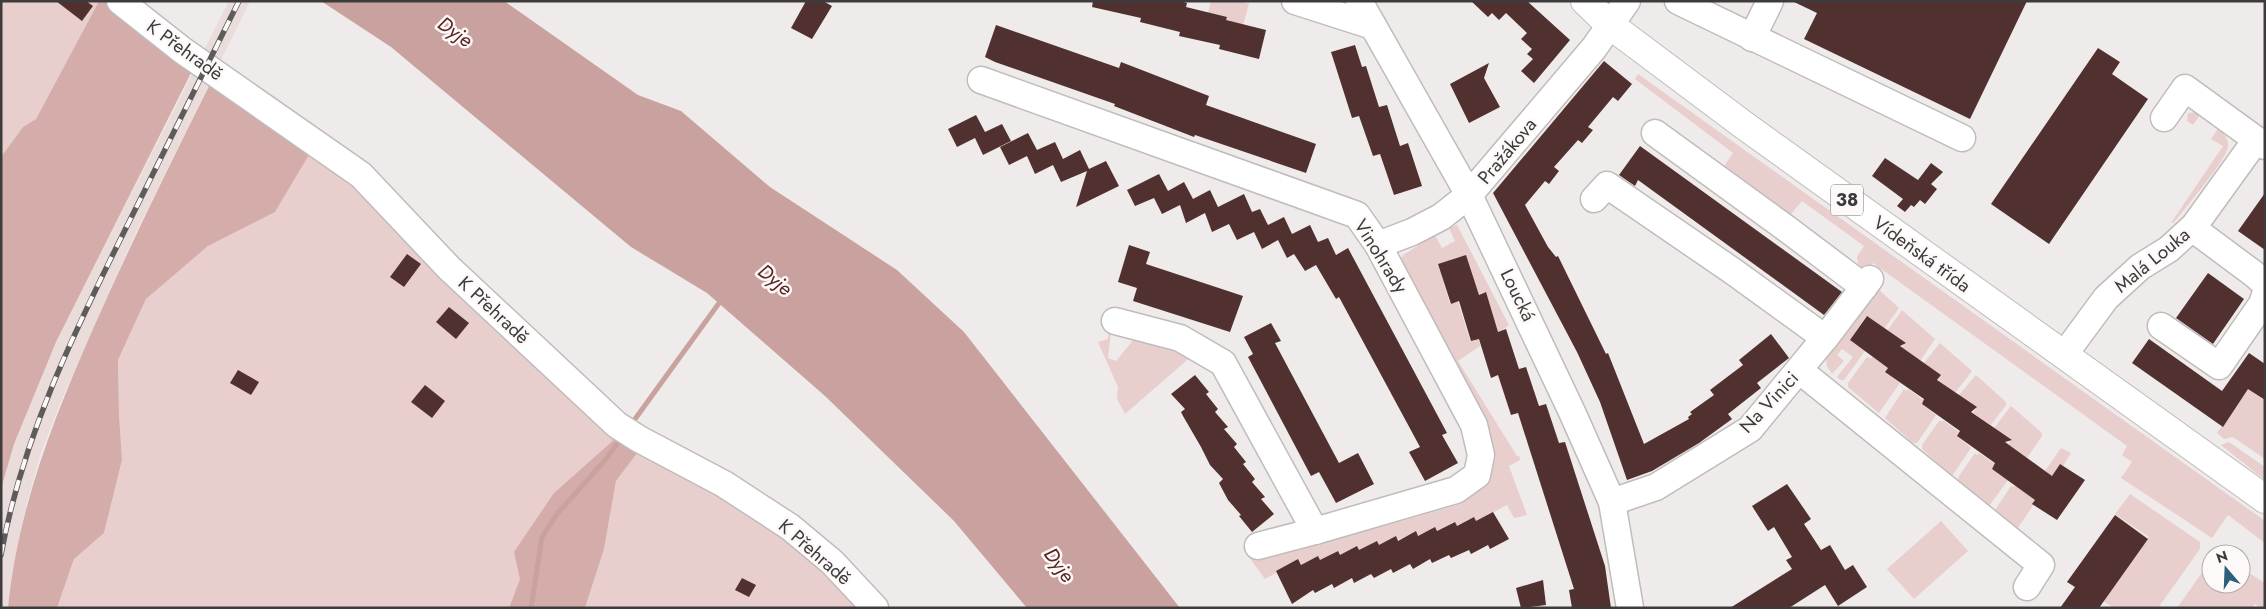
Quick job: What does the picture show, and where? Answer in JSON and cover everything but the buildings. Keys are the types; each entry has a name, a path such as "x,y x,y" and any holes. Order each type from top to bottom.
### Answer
{"main road":[{"name":"Vídeňská třída","path":"1584,1 1610,25 1745,126 2265,499"}],"street":[{"name":"K Přehradě","path":"120,1 182,50 361,175 450,268 617,425 639,440 724,484 790,527 832,562 875,608"},
{"path":"1295,1 1373,26"},
{"name":"Loucká","path":"1359,1 1469,195 1546,354 1612,502 1630,608"},
{"name":"Pražákova","path":"1378,245 1412,232 1441,217 1469,195 1594,48 1626,1"},
{"path":"1678,1 1962,138"},
{"path":"1752,38 1770,1"},
{"name":"Vinohrady","path":"980,80 1357,215 1378,245 1474,425 1481,455 1476,475 1456,490 1315,532 1258,546"},
{"path":"2164,118 2185,88 2260,143"},
{"name":"Na Vinici","path":"1612,502 1656,487 1750,429 1825,338 1867,283 1788,229 1655,133"},
{"name":"Malá Louka","path":"2064,355 2106,298 2140,267 2169,249 2192,228 2260,143"},
{"path":"1594,199 1607,185 1734,272 1825,338"},
{"path":"2192,228 2265,284"},
{"path":"2161,326 2220,366 2262,304 2265,295"},
{"path":"1115,321 1180,338 1223,363 1315,532"},
{"path":"1799,370 2040,565 2027,586"}],"shaded area":[{"path":"1,1 99,1 36,119 23,127 1,157"},
{"path":"99,1 109,1 191,73 56,342 14,444 1,489 1,157 23,127 36,119"},
{"path":"229,1 250,1 131,243 60,404 41,453 28,499 18,543 8,608 1,608 1,489 14,444 56,342"},
{"path":"1211,1 1242,1 1249,4 1243,25 1225,21 1208,13"},
{"path":"1638,74 2265,521 2265,543 2228,515 2212,538 2121,478 2132,462 2122,455 2127,446 1873,263 1866,271 1858,264 1857,257 1864,246 1802,201 1791,214 1787,214 1725,169 1725,165 1733,153 1635,79"},
{"path":"209,86 312,150 275,212 208,246 146,299 118,360 122,460 104,533 74,559 57,608 8,608 20,535 29,500 39,465 64,397 107,298"},
{"path":"2198,112 2223,125 2220,130 2227,139 2228,147 2207,181 2174,222 2171,223 2223,146 2211,139 2219,127 2200,115 2193,125 2187,121 2188,113"},
{"path":"312,150 330,161 618,436 554,493 509,608 57,608 74,559 104,533 122,460 118,360 146,299 208,246 275,212"},
{"path":"1457,225 1509,325 1498,333 1485,292 1478,295 1465,256 1438,264 1450,304 1458,302 1470,341 1479,339 1480,346 1458,361 1517,456 1519,456 1520,460 1509,466 1527,515 1514,518 1507,505 1475,522 1474,517 1456,526 1454,522 1436,531 1434,528 1417,536 1415,532 1388,543 1340,556 1337,551 1321,561 1318,556 1301,565 1297,561 1265,579 1243,549 1255,538 1303,546 1461,504 1473,495 1471,492 1482,477 1399,264 1403,255 1435,235 1442,248 1455,241 1449,228"},
{"path":"1877,288 1899,308 1884,329 1866,316 1850,340 1865,351 1844,380 1840,380 1837,377 1853,357 1842,349 1837,355 1844,361 1832,374 1827,366 1826,357"},
{"path":"1902,310 1935,339 1920,361 1901,349 1904,344 1887,331"},
{"path":"1111,311 1113,313 1108,358 1116,361 1134,339 1194,354 1125,414 1117,399 1118,387 1098,342 1108,339"},
{"path":"1940,343 1972,371 1955,393 1938,381 1940,376 1923,364"},
{"path":"1867,357 1873,357 1888,367 1885,372 1900,383 1879,413 1848,387 1848,383"},
{"path":"2265,364 2265,378 2254,393 2265,401 2265,459 2233,437 2224,439 2217,433"},
{"path":"1976,375 2006,402 2006,405 1991,425 1973,413 1976,408 1958,396"},
{"path":"1904,389 1906,391 1908,389 1923,400 1922,404 1936,415 1917,443 1913,443 1885,418"},
{"path":"2011,406 2042,433 2042,436 2027,458 2009,445 2010,440 1994,428"},
{"path":"1939,421 1944,421 1959,432 1957,436 1971,448 1952,476 1922,449 1922,445"},
{"path":"618,436 641,448 616,481 604,549 585,608 509,608 520,579 514,552 554,493"},
{"path":"2229,442 2265,467 2265,480 2221,445"},
{"path":"641,448 747,506 865,608 585,608 604,549 616,481"},
{"path":"2061,448 2071,453 2063,466 2060,464 2018,528 1995,510 2011,486 2013,487 2048,473 2045,471"},
{"path":"1975,453 1977,455 1979,453 1995,464 1992,469 2008,480 1989,506 1958,481 1959,476"},
{"path":"2130,494 2200,542 2200,549 2158,608 2114,608 2103,601 2149,537 2115,514"},
{"path":"1941,521 1968,551 1914,599 1887,569"},
{"path":"2201,574 2201,594 2251,594 2251,574 2265,583 2265,608 2260,608 2255,604 2252,608 2177,608"}],"water":[{"name":"Dyje","path":"321,1 504,1 638,95 681,111 770,187 897,270 964,332 1180,608 1027,608 954,521 825,396 707,293 631,247 391,47"}],"waterway":[{"path":"630,426 722,299"},
{"path":"531,608 542,537 557,514 606,459 622,437"}],"railway":[{"path":"1,555 22,469 52,385 108,264 239,1"}]}
